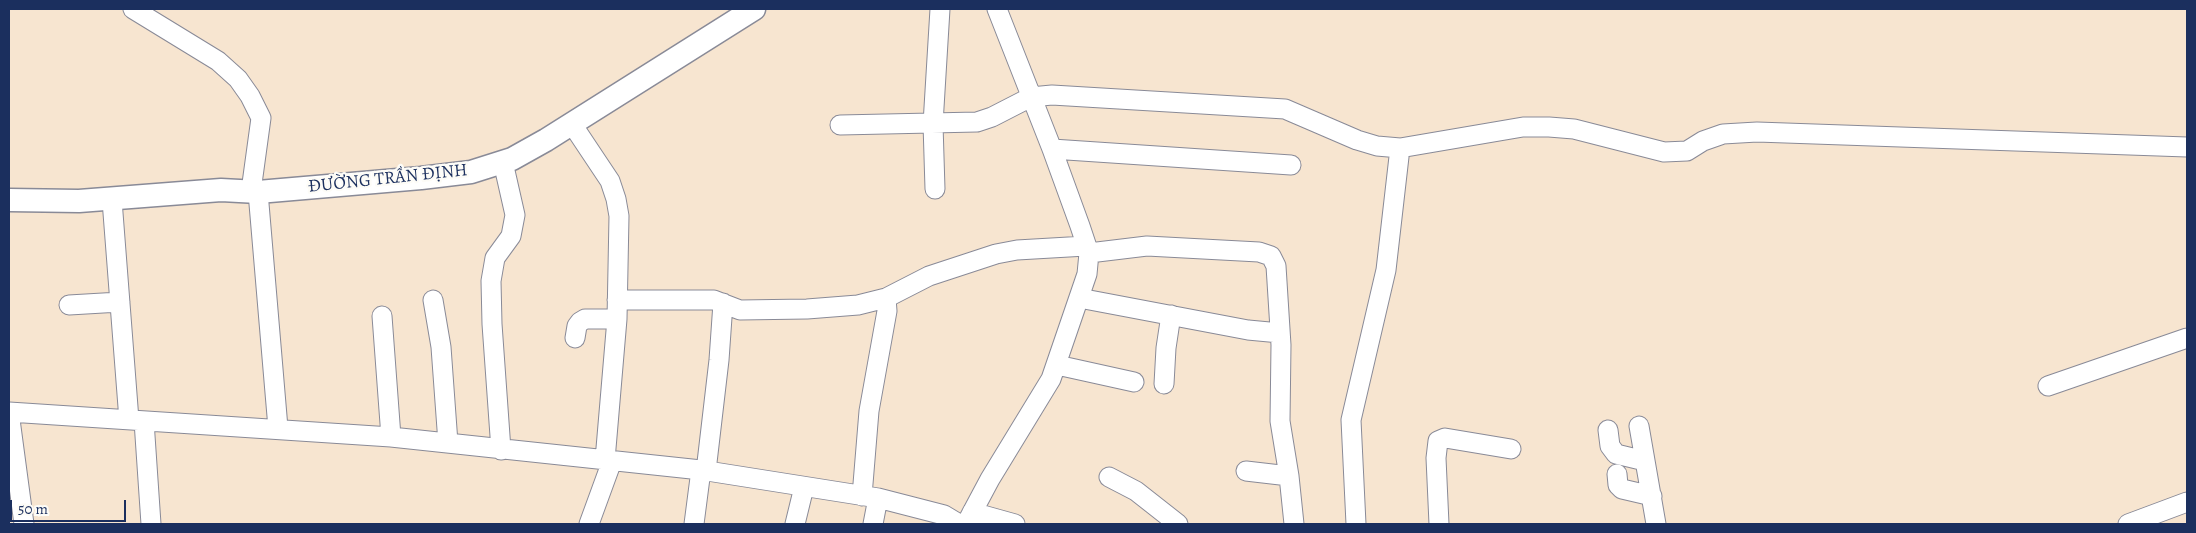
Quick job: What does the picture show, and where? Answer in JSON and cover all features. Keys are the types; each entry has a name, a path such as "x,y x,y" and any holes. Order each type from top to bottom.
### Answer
{"main road":[{"name":"ĐƯỜNG TRẦN ĐỊNH","path":"9,200 79,202 112,200 221,190 255,191 471,172 503,162 528,150 572,124 690,47 754,9"}],"street":[{"path":"133,9 218,60 238,79 250,96 261,118 255,191 278,428"},
{"path":"935,189 933,124 940,9"},
{"path":"966,520 1051,379 1087,274 1088,250 1052,149 997,9"},
{"path":"840,125 978,122 1031,98 1052,95 1285,109 1357,140 1377,146 1400,148 1523,127 1574,129 1664,152 1687,151 1703,141 1723,134 1757,132 2187,147"},
{"path":"572,124 610,181 619,216 617,319 609,461 589,524"},
{"path":"1356,524 1351,420 1386,270 1400,148"},
{"path":"1052,149 1291,165"},
{"path":"501,450 492,324 491,281 495,258 511,236 515,215 503,162"},
{"path":"112,200 120,302 151,524"},
{"path":"617,300 714,300 740,310 807,309 868,304 886,298 928,276 996,254 1017,250 1088,250 1147,246 1266,254 1272,256 1276,266 1280,333 1280,421 1289,476 1294,524"},
{"path":"873,524 870,497 869,411 887,311 886,298"},
{"path":"1079,298 1248,330 1280,333"},
{"path":"433,300 441,347 448,443"},
{"path":"68,305 120,302"},
{"path":"694,524 719,360 723,303"},
{"path":"1164,384 1166,348 1171,315"},
{"path":"382,316 392,437"},
{"path":"575,338 580,322 585,319 617,319"},
{"path":"2048,386 2187,338"},
{"path":"1057,365 1134,382"},
{"path":"24,524 9,412 278,428 392,437 703,471 870,497 966,520 1015,524"},
{"path":"1639,426 1656,524"},
{"path":"1608,430 1610,446 1616,454 1646,461"},
{"path":"1439,524 1436,458 1438,441 1445,438 1511,449"},
{"path":"1246,471 1289,476"},
{"path":"1617,474 1618,485 1622,489 1652,496"},
{"path":"1108,476 1136,491 1178,524"},
{"path":"795,524 804,487"},
{"path":"2128,524 2187,502"}]}
